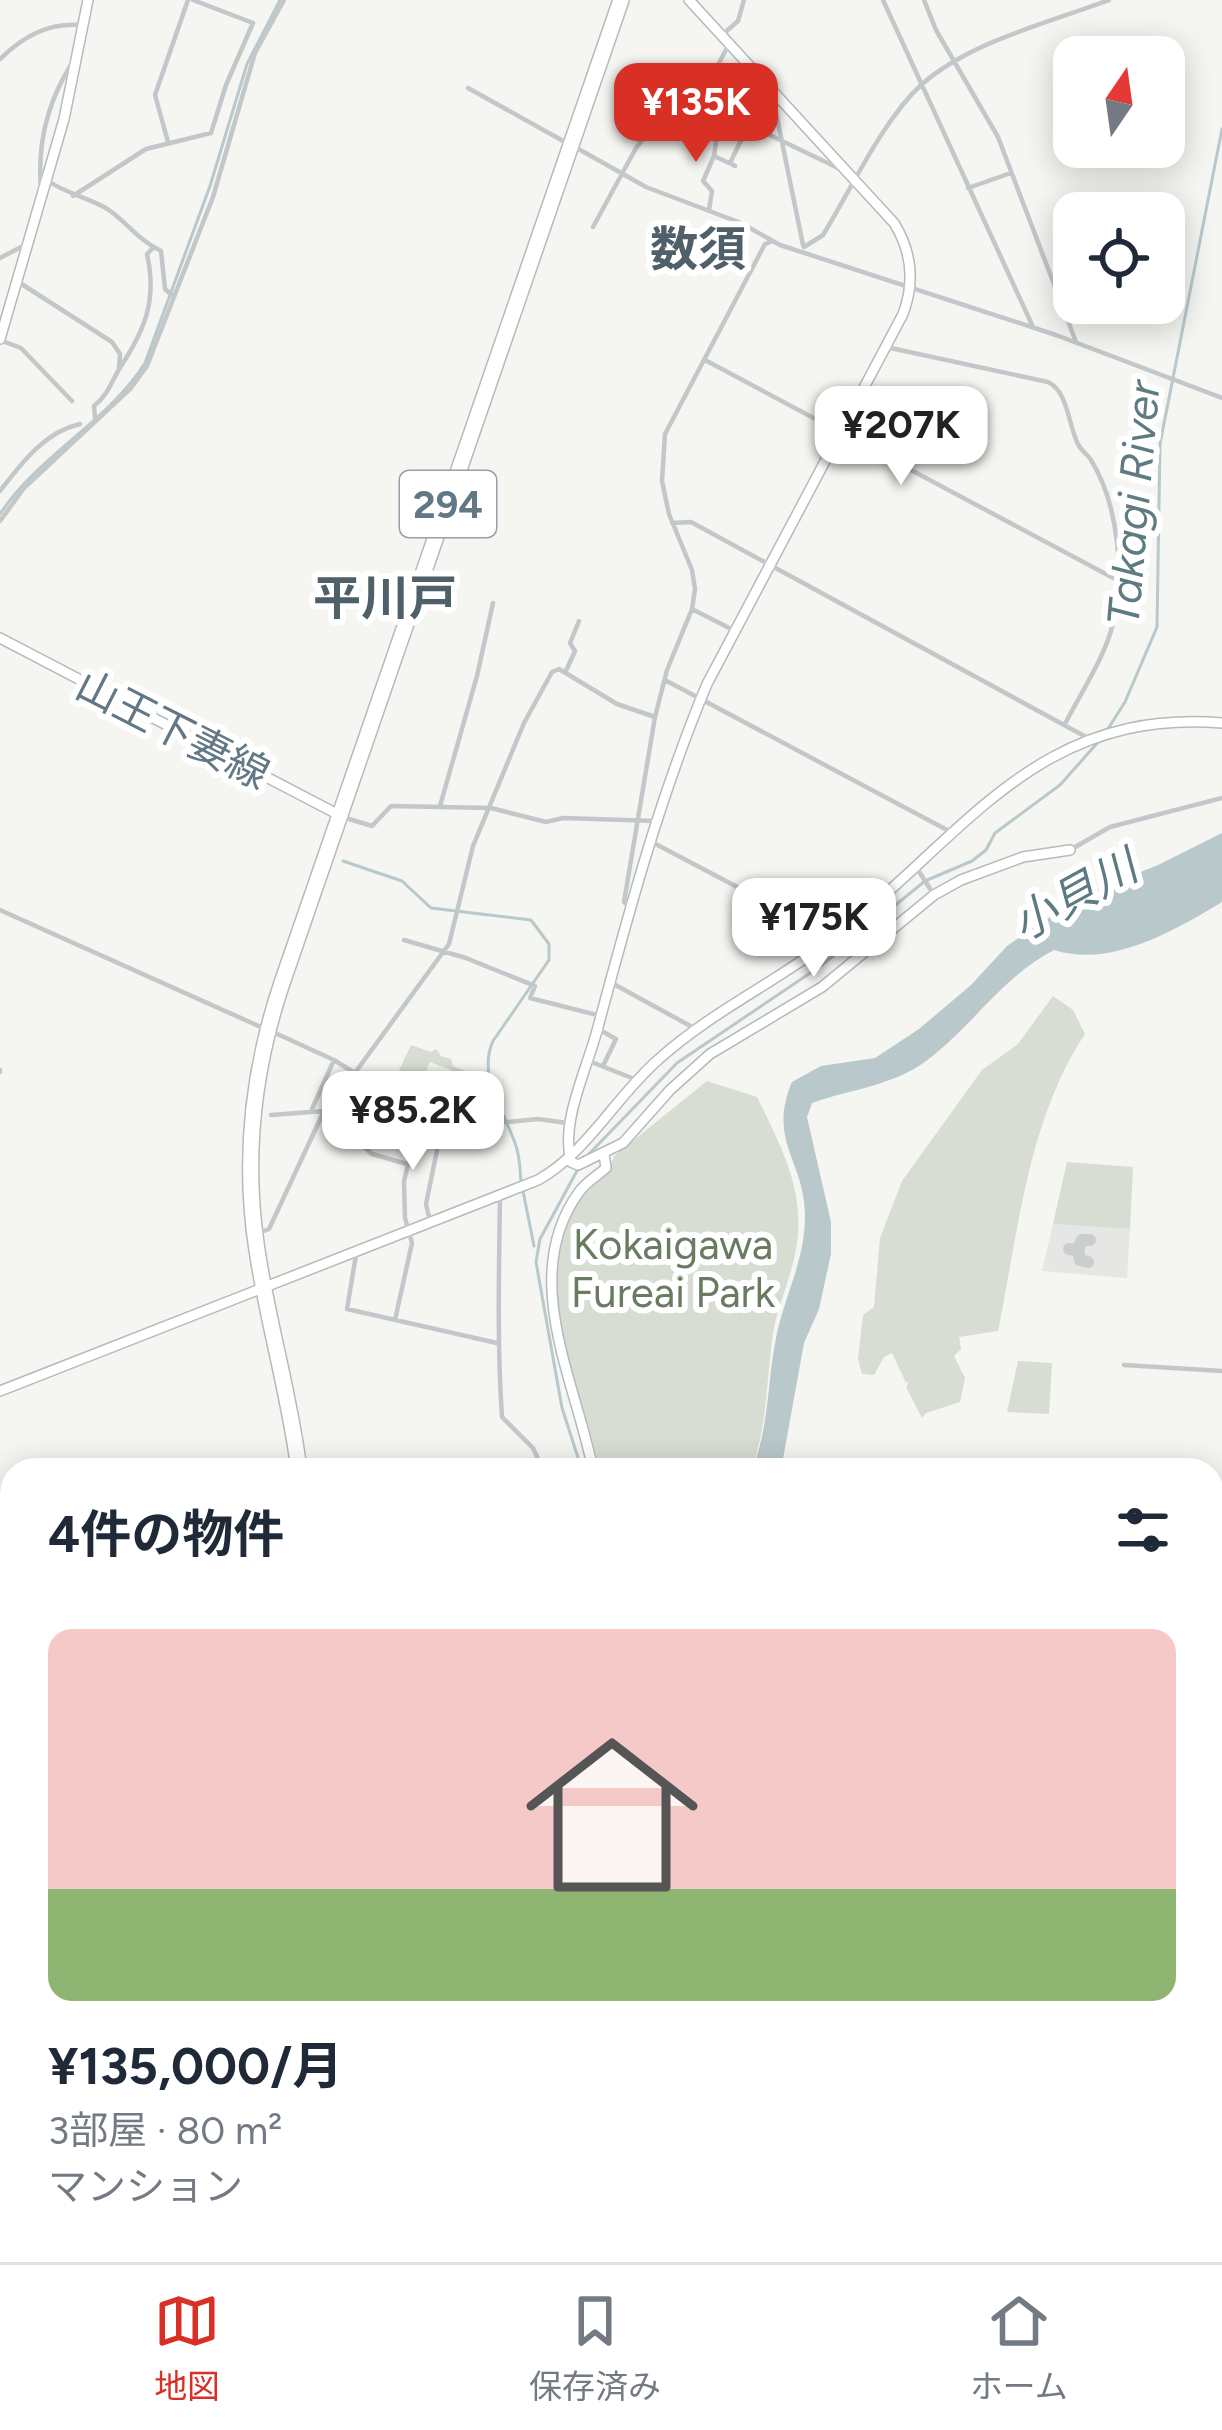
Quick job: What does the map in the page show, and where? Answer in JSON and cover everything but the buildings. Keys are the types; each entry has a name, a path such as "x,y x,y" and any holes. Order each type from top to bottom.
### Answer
{"highway":[{"name":"294","path":"300,1458 250,1176 256,1085 343,817 625,0"},
{"name":"294","path":"271,1031 259,1116 257,1177 268,1287 300,1458"}],"street":[{"path":"73,401 21,348 0,340 43,194 88,0"},
{"path":"74,196 146,149 169,145 211,133 253,23 191,0 155,95 169,145"},
{"path":"0,521 25,488 140,377 213,197 255,53 284,0"},
{"path":"577,1162 572,1124 629,906 700,700 886,347 905,309 910,286 901,234 689,0"},
{"path":"593,227 644,137 701,97 744,0"},
{"path":"883,0 1033,327"},
{"path":"924,0 954,64 998,137 1076,342"},
{"path":"803,249 823,235 853,177 921,85 987,45 1109,0"},
{"path":"0,59 32,34 59,25 84,26"},
{"path":"43,194 38,160 43,133 62,79 79,52"},
{"path":"468,88 622,174 742,223 769,243"},
{"path":"772,90 803,249"},
{"path":"691,106 722,112 853,177"},
{"path":"714,156 733,165 749,124"},
{"path":"709,213 712,191 703,181 717,136"},
{"path":"968,188 1011,173"},
{"path":"46,180 103,207 137,238 161,251 165,289 174,297"},
{"path":"629,906 624,902 655,717 695,589 662,481 665,434 769,243"},
{"path":"752,247 769,243 803,249 1076,342 1222,398"},
{"path":"0,258 28,244"},
{"path":"97,419 92,409 108,395 147,315 154,281 147,254 154,247"},
{"path":"14,284 112,342 120,354 118,374"},
{"path":"886,347 1055,384 1078,446 1094,465 1108,505 1117,580 1109,637 1066,722"},
{"path":"705,360 1117,580"},
{"path":"0,491 21,462 49,439 80,424"},
{"path":"672,523 692,522 1090,737"},
{"path":"440,806 493,603"},
{"path":"692,609 735,632"},
{"path":"565,673 575,651 570,644 579,621"},
{"name":"山王下妻線","path":"0,638 343,817"},
{"path":"261,1232 268,1229 324,1112 358,1074 444,950 473,846 533,703 552,671 565,673 617,704 655,717"},
{"path":"665,680 954,833"},
{"path":"577,1162 637,1080 696,1030 832,938 918,870 954,833 1038,763 1090,737 1121,728 1165,722 1222,723"},
{"path":"0,1391 604,1154 628,1139 670,1090 710,1054 822,987 931,892 1023,857 1070,850 1110,827 1222,798"},
{"path":"343,817 373,826 395,804 491,808 546,822 563,818 656,821"},
{"path":"650,841 832,938"},
{"path":"918,870 931,892"},
{"path":"0,910 334,1060 420,1116 499,1124 545,1119 572,1124"},
{"path":"404,940 444,950 532,985 530,998 601,1016"},
{"path":"610,982 696,1030"},
{"path":"598,1029 616,1039 603,1065"},
{"path":"312,1110 334,1060"},
{"path":"589,1060 637,1080"},
{"path":"271,1114 324,1112 372,1154 406,1164"},
{"path":"395,1320 411,1246 405,1219 406,1164 420,1116"},
{"path":"430,1223 427,1204 443,1121"},
{"path":"590,1458 565,1364 551,1272 563,1223 581,1190 606,1168 604,1154"},
{"path":"500,1196 497,1343 503,1421 529,1443 537,1458"},
{"path":"357,1252 345,1308 497,1343"},
{"path":"1124,1365 1222,1371"}],"shaded area":[{"path":"1222,833 1222,902 1163,935 1120,950 1076,954 1054,950 1019,974 926,1061 885,1082 812,1103 807,1117 831,1222 831,1254 819,1309 804,1343 783,1458 756,1458 777,1333 804,1232 803,1197 783,1120 792,1082 821,1066 875,1058 971,985 1007,946 1081,896"},
{"path":"1053,1224 1130,1229 1127,1278 1042,1271"}],"green space":[{"path":"1053,996 1073,1010 1085,1034 1050,1102 1038,1139 998,1331 959,1337 961,1349 954,1356 965,1378 960,1402 922,1418 892,1353 884,1357 874,1375 862,1374 858,1359 863,1315 874,1307 880,1238 902,1181 982,1070 1018,1044"},
{"path":"411,1045 431,1052 436,1049 465,1071 456,1096 460,1104 439,1099 451,1070 430,1062 423,1079 437,1088 432,1111 421,1114 421,1103 408,1096 413,1086 406,1082 409,1075 399,1070"},
{"name":"Kokaigawa Fureai Park","path":"707,1081 757,1097 775,1135 795,1192 798,1232 775,1324 755,1458 597,1458 566,1352 555,1291 557,1262 573,1210 614,1156"},
{"path":"1067,1162 1133,1167 1130,1229 1053,1224"},
{"path":"1018,1361 1052,1363 1049,1414 1007,1412"}],"waterway":[{"path":"0,514 34,474 112,403 145,363 210,186 247,64 280,0"},
{"name":"Takagi River","path":"1106,732 1125,702 1157,627 1160,444 1222,129"},
{"name":"Takagi River","path":"587,1156 677,1063 822,965 925,881 972,861 986,850 995,833 1060,785 1100,740"},
{"path":"343,861 402,881 431,908 531,920 549,944 549,960 493,1041 489,1054 490,1080 517,1148 521,1182"},
{"name":"Takagi River","path":"578,1169 540,1239 536,1262 562,1408 578,1458"},
{"path":"523,1191 534,1246"}],"taxiway":[{"path":"1078,1250 1082,1240 1090,1240"},
{"path":"1069,1249 1078,1250 1080,1260 1088,1262"}],"district":[{"name":"数須","path":"698,249"},
{"name":"平川戸","path":"385,598"}],"water label":[{"name":"小貝川","path":"1074,895"}]}
